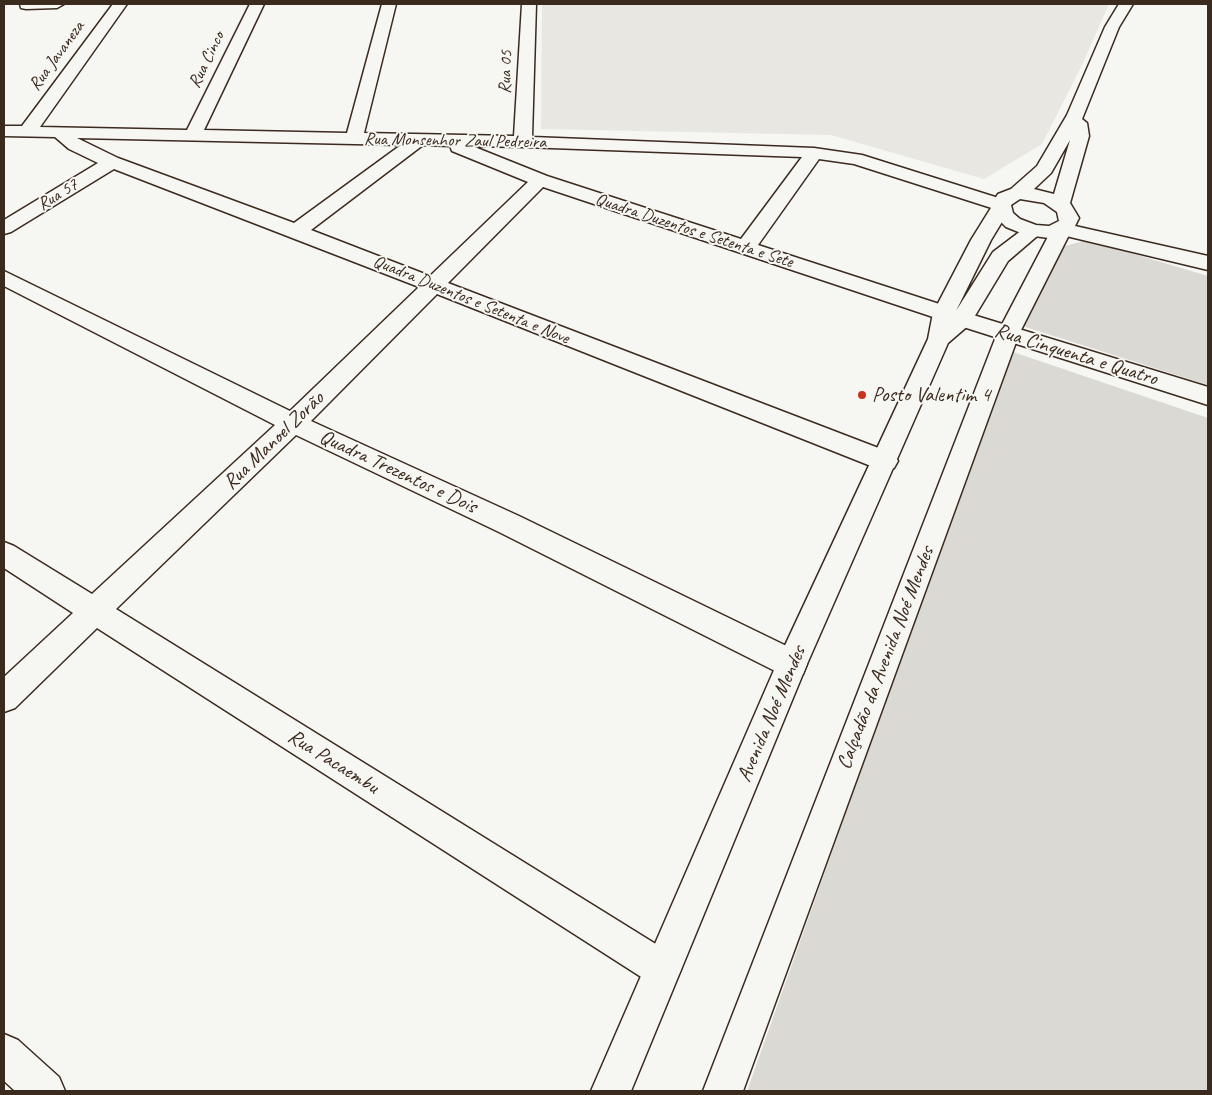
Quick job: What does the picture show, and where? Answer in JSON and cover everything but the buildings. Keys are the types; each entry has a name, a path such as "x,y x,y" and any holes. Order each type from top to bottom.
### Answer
{"street":[{"path":"26,5 57,4"},
{"name":"Rua Javaneza","path":"27,132 120,4"},
{"name":"Rua Cinco","path":"193,135 257,4"},
{"path":"354,138 389,4"},
{"name":"Rua 05","path":"523,142 529,4"},
{"name":"Avenida Noé Mendes","path":"611,1091 792,664 948,324 981,240 1007,200 1044,169 1076,115 1112,27 1126,4"},
{"name":"Avenida Noé Mendes","path":"948,324 995,263 1055,218 1080,136 1076,115"},
{"name":"Rua Monsenhor Zaul Pedreira","path":"4,131 61,134 523,142 814,152 856,159 1007,200 1040,195 1055,218"},
{"name":"Quadra Duzentos e Setenta e Nove","path":"61,134 75,145 112,162 296,231 885,461"},
{"path":"296,231 417,141"},
{"name":"Quadra Duzentos e Setenta e Sete","path":"447,142 540,180 745,248 948,324"},
{"path":"745,248 814,152"},
{"name":"Rua 57","path":"4,228 112,162"},
{"name":"Rua Manoel Zorão","path":"4,697 293,423 540,180"},
{"path":"1007,200 1004,215 1013,223 1055,218 1208,255"},
{"path":"1055,218 1208,263"},
{"name":"Calçadão da Avenida Noé Mendes","path":"723,1091 1008,334 1055,218"},
{"name":"Quadra Trezentos e Dois","path":"4,278 293,423 509,524 792,664"},
{"name":"Rua Cinquenta e Quatro","path":"948,324 1008,334 1208,396"},
{"name":"Rua Pacaembu","path":"4,554 662,969"},
{"path":"4,1054 45,1091"}],"shaded area":[{"path":"542,4 1109,4 1082,65 1042,144 984,179 831,135 541,129"},
{"path":"1087,240 1208,276 1208,385 1019,325 1058,248"},
{"path":"1010,351 1208,418 1208,1091 747,1091"}],"place":[{"name":"Posto Valentim 4","path":"862,395"}]}
